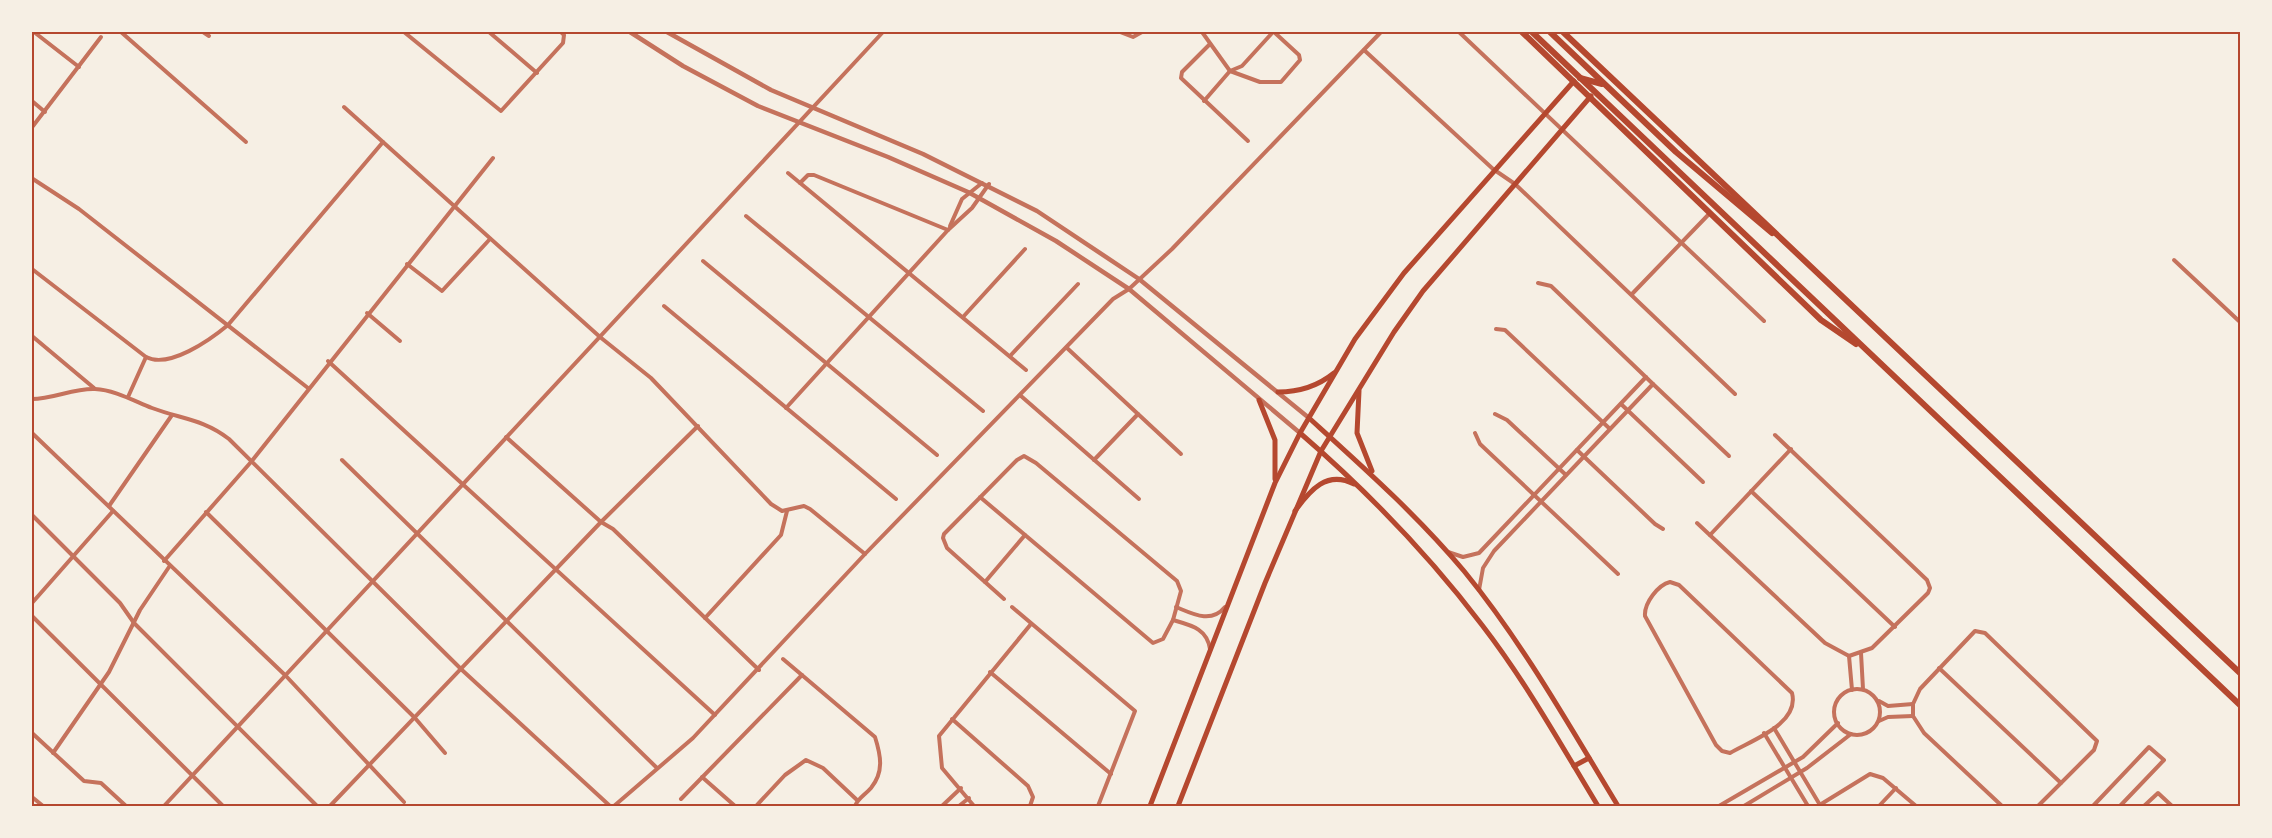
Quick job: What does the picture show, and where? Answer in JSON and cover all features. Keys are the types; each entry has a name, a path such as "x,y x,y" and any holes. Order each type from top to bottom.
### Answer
{"highway":[{"path":"1522,32 1821,320 1873,356"},
{"path":"1532,32 2241,705"},
{"path":"1550,32 1630,109 1761,225 1794,249"},
{"path":"1563,32 2241,673"},
{"path":"1556,63 1566,59 1565,48"},
{"path":"1585,65 1593,88 1591,96"},
{"path":"1574,81 1582,78 1605,85"},
{"path":"1615,120 1620,110 1630,109"}],"main road":[{"path":"1151,806 1275,483 1300,433 1355,339 1404,273 1493,169 1574,81"},
{"path":"1178,807 1295,511 1329,437 1423,291 1591,96"},
{"path":"1278,392 1293,392 1315,385 1338,370"},
{"path":"1359,389 1357,433 1374,476"},
{"path":"1259,400 1275,440 1275,483"},
{"path":"1309,418 1374,476 1446,551 1479,591 1526,657 1618,807"},
{"path":"1300,433 1399,525 1484,626 1528,691 1598,807"},
{"path":"1295,511 1309,491 1321,483 1343,479 1361,488"},
{"path":"1574,766 1589,758"}],"street":[{"path":"34,32 79,67"},
{"path":"121,32 246,142"},
{"path":"203,32 208,36"},
{"path":"404,32 498,111 505,110 563,43 565,38 561,32"},
{"path":"489,32 537,72"},
{"path":"630,32 708,81 798,124 888,157 968,192 1056,241 1128,289 1300,433"},
{"path":"667,32 742,75 812,109 923,154 986,183 1037,211 1139,279 1309,418"},
{"path":"164,807 883,32"},
{"path":"1120,32 1133,37 1142,32"},
{"path":"1202,32 1230,71 1260,82 1274,84 1284,79 1300,60 1299,55 1274,32 1242,66 1230,71 1204,101"},
{"path":"32,399 51,399 94,389 128,397 172,415 194,419 215,429 462,670 612,807 693,738 865,554 1113,299 1139,279 1239,180 1381,32"},
{"path":"1459,32 1764,321"},
{"path":"33,126 101,37"},
{"path":"1210,44 1182,72 1182,81 1248,141"},
{"path":"1364,50 1493,169 1515,184 1735,394"},
{"path":"32,102 45,112"},
{"path":"344,106 600,337 651,378 771,504 787,511 804,506 810,509 865,554"},
{"path":"32,269 146,357 152,361 166,360 212,339 228,325 383,142"},
{"path":"164,561 251,462 328,361 493,158"},
{"path":"788,173 1026,370"},
{"path":"800,183 808,175 814,175 948,230"},
{"path":"33,179 79,209 308,388"},
{"path":"948,230 959,205 968,192 986,183"},
{"path":"786,408 909,272 980,198 986,183"},
{"path":"1632,294 1711,213"},
{"path":"746,216 983,411"},
{"path":"407,264 442,291 490,239"},
{"path":"963,317 1025,249"},
{"path":"2174,260 2241,322"},
{"path":"703,261 937,455"},
{"path":"1538,283 1551,286 1729,456"},
{"path":"1010,356 1078,284"},
{"path":"664,306 896,500"},
{"path":"367,313 400,341"},
{"path":"1496,329 1505,330 1610,429"},
{"path":"32,336 94,389"},
{"path":"1067,348 1181,454"},
{"path":"128,397 146,357"},
{"path":"328,361 715,715"},
{"path":"1446,551 1463,557 1479,554 1646,377"},
{"path":"1479,591 1481,572 1487,560 1653,384"},
{"path":"1021,396 1139,499"},
{"path":"1621,404 1703,482"},
{"path":"1094,460 1138,414"},
{"path":"1494,414 1507,420 1566,475"},
{"path":"109,506 172,415"},
{"path":"330,807 601,522 698,426"},
{"path":"32,433 169,567 286,676 404,802"},
{"path":"1475,433 1480,444 1618,574"},
{"path":"1697,523 1826,644 1849,656 1872,648 1928,593 1929,584 1775,435"},
{"path":"506,437 601,522 613,529 759,670"},
{"path":"1710,534 1791,449"},
{"path":"1577,450 1663,529"},
{"path":"980,497 1153,643 1163,639 1173,620 1181,591 1177,580 1024,456 1017,460 980,497 944,534 943,541 1004,599"},
{"path":"342,460 657,768"},
{"path":"1751,491 1895,627"},
{"path":"32,603 113,511"},
{"path":"705,618 781,535 787,511"},
{"path":"206,512 415,718 445,753"},
{"path":"32,515 120,603 134,623 317,807"},
{"path":"985,582 1025,535"},
{"path":"53,753 102,683 147,597 169,567"},
{"path":"1670,582 1679,585 1792,693 1792,710 1774,728 1730,753 1719,748 1645,616 1648,603 1665,584 1670,582"},
{"path":"1176,607 1204,617 1213,616 1228,605"},
{"path":"1012,607 1135,711 1098,807"},
{"path":"32,616 102,683 223,807"},
{"path":"1173,620 1198,628 1205,634 1210,650"},
{"path":"975,807 961,788 945,773 939,751 939,736 1031,624"},
{"path":"2002,807 1924,734 1913,716 1913,704 1920,689 1975,631 1985,633 2096,738 2097,747 2038,807"},
{"path":"1861,653 1863,690"},
{"path":"1849,656 1852,690"},
{"path":"783,659 875,737 881,755 881,767 870,789 858,800 855,807"},
{"path":"1939,668 2061,783"},
{"path":"990,672 1111,774"},
{"path":"681,798 802,675"},
{"path":"1851,734 1838,723 1834,713 1836,703 1842,694 1852,690 1863,690 1888,706 1913,704"},
{"path":"1877,700 1880,711 1878,722"},
{"path":"1744,807 1801,772 1851,734 1867,733 1878,722 1888,717 1913,716"},
{"path":"952,719 1028,786 1033,797 1030,807"},
{"path":"1719,807 1795,762 1818,744 1838,723"},
{"path":"1774,728 1819,806 1870,774 1883,778 1916,807"},
{"path":"32,733 84,781 101,783 126,807"},
{"path":"1764,733 1808,807"},
{"path":"2093,807 2149,747 2164,760 2120,807"},
{"path":"756,807 785,775 806,760 823,768 858,800"},
{"path":"702,777 735,807"},
{"path":"942,807 961,788"},
{"path":"1879,807 1896,788"},
{"path":"2144,807 2157,792 2172,807"},
{"path":"32,797 43,807"},
{"path":"959,807 969,798"}]}
